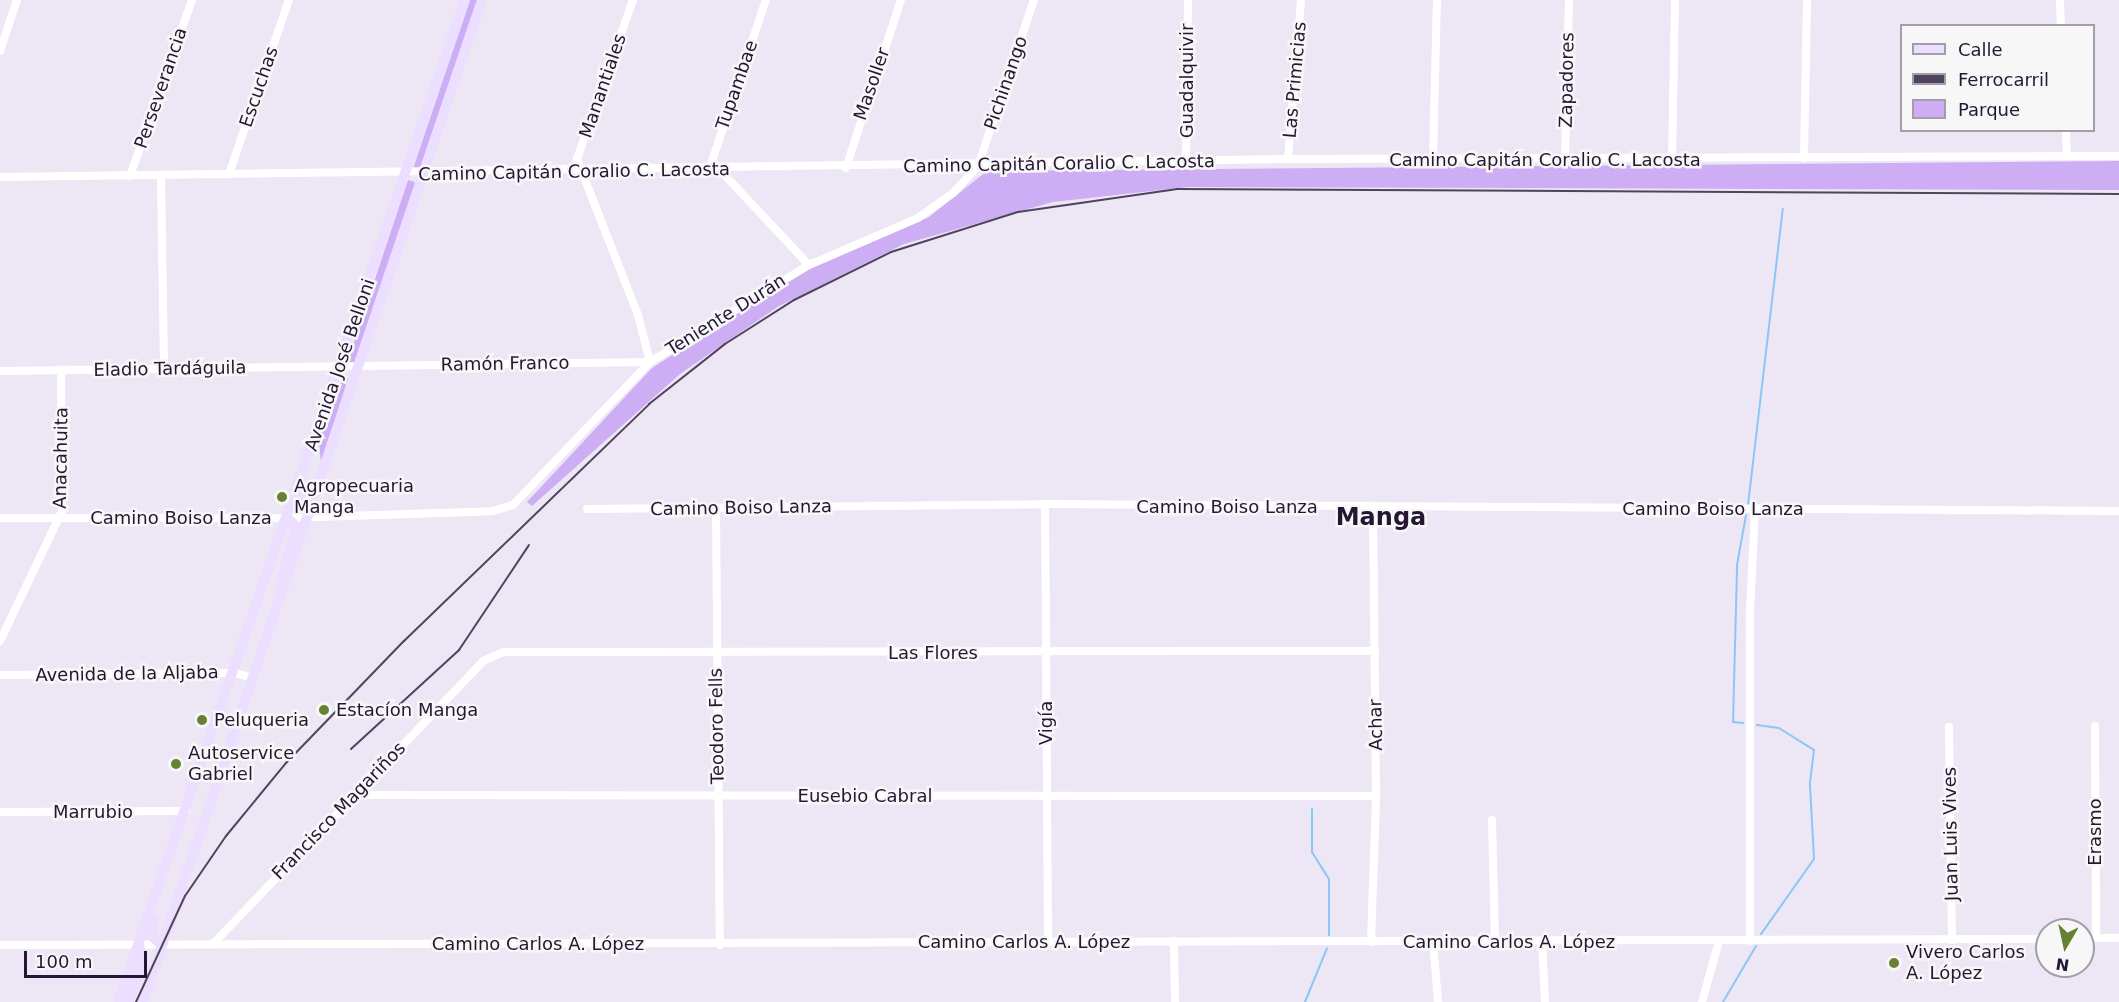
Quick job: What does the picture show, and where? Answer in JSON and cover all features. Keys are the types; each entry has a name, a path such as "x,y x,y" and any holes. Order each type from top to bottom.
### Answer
{"main road":[{"name":"Avenida José Belloni","path":"118,1002 235,673 465,0"},
{"name":"Avenida José Belloni","path":"143,1002 160,944 310,513 482,0"},
{"path":"310,452 311,472 300,502 310,513"},
{"path":"280,594 279,577 296,526 287,518"},
{"path":"160,944 150,929 169,878 168,859"},
{"path":"128,1002 142,965 139,944"}],"street":[{"path":"0,51 18,0"},
{"name":"Perseverancia","path":"130,176 192,0"},
{"name":"Escuchas","path":"229,174 289,0"},
{"name":"Manantiales","path":"580,173 578,159 633,0"},
{"name":"Tupambae","path":"709,170 766,0"},
{"name":"Masoller","path":"846,168 901,0"},
{"name":"Pichinango","path":"978,166 1034,0"},
{"name":"Guadalquivir","path":"1186,162 1188,0"},
{"name":"Las Primicias","path":"1288,159 1301,0"},
{"path":"1433,161 1437,0"},
{"name":"Zapadores","path":"1565,160 1569,0"},
{"path":"1672,159 1675,0"},
{"path":"1804,158 1807,0"},
{"path":"2060,0 2061,24"},
{"path":"2066,132 2067,156"},
{"name":"Camino Capitán Coralio C. Lacosta","path":"0,177 580,173 1288,159 1433,161 2119,156"},
{"name":"Teniente Durán","path":"505,508 521,498 650,362 809,265 918,218 978,166"},
{"path":"720,170 809,265"},
{"path":"580,173 638,315 650,362"},
{"path":"161,176 164,369"},
{"name":"Ramón Franco","path":"341,366 650,362"},
{"name":"Eladio Tardáguila","path":"0,371 341,366"},
{"name":"Anacahuita","path":"0,641 60,517 61,370"},
{"name":"Camino Boiso Lanza","path":"587,509 1045,504 1373,508 2119,511"},
{"name":"Vigía","path":"1045,504 1048,942"},
{"name":"Teodoro Fells","path":"716,507 720,945"},
{"name":"Camino Boiso Lanza","path":"0,518 287,518 310,513 505,508"},
{"name":"Achar","path":"1371,942 1376,796 1373,508"},
{"path":"1750,941 1750,612 1755,510"},
{"name":"Las Flores","path":"492,655 1375,651"},
{"name":"Francisco Magariños","path":"213,944 354,795 492,655"},
{"name":"Avenida de la Aljaba","path":"0,675 235,673 252,678"},
{"name":"Erasmo","path":"2095,726 2096,938"},
{"name":"Juan Luis Vives","path":"1949,728 1952,940"},
{"name":"Eusebio Cabral","path":"354,795 1376,796"},
{"name":"Marrubio","path":"0,812 186,811"},
{"path":"1492,820 1495,941"},
{"path":"2096,938 2119,938"},
{"name":"Camino Carlos A. López","path":"0,945 720,945 1174,941 1542,942 2035,939"},
{"path":"1174,941 1175,1002"},
{"path":"1433,941 1438,1002"},
{"path":"1702,1002 1719,941"},
{"path":"1542,942 1545,1002"}],"green space":[{"path":"470,0 479,0 421,171 413,169"},
{"path":"2119,161 2119,190 1188,187 1053,202 904,244 779,306 680,374 532,506 527,502 652,368 804,271 929,217 987,171"},
{"path":"408,180 417,183 355,364 347,363"},
{"path":"343,377 348,379 321,463 319,439"}],"waterway":[{"path":"1748,505 1783,209"},
{"path":"1743,723 1733,722 1737,565 1746,515"},
{"path":"1757,725 1779,728 1814,750 1810,785 1814,859 1761,934"},
{"path":"1312,809 1312,852 1329,879 1329,935"},
{"path":"1723,1002 1756,946"},
{"path":"1305,1002 1327,948"}],"railway":[{"path":"136,1002 185,896 226,836 286,763 404,641 649,404 725,344 794,300 891,252 1018,212 1177,189 2119,194"},
{"path":"351,749 459,650 529,545"}],"place":[{"name":"Agropecuaria Manga","path":"282,497"},
{"name":"Estacíon Manga","path":"324,710"},
{"name":"Peluqueria","path":"202,720"},
{"name":"Autoservice Gabriel","path":"176,764"},
{"name":"Vivero Carlos A. López","path":"1894,963"}],"district":[{"name":"Manga","path":"1381,518"}]}
